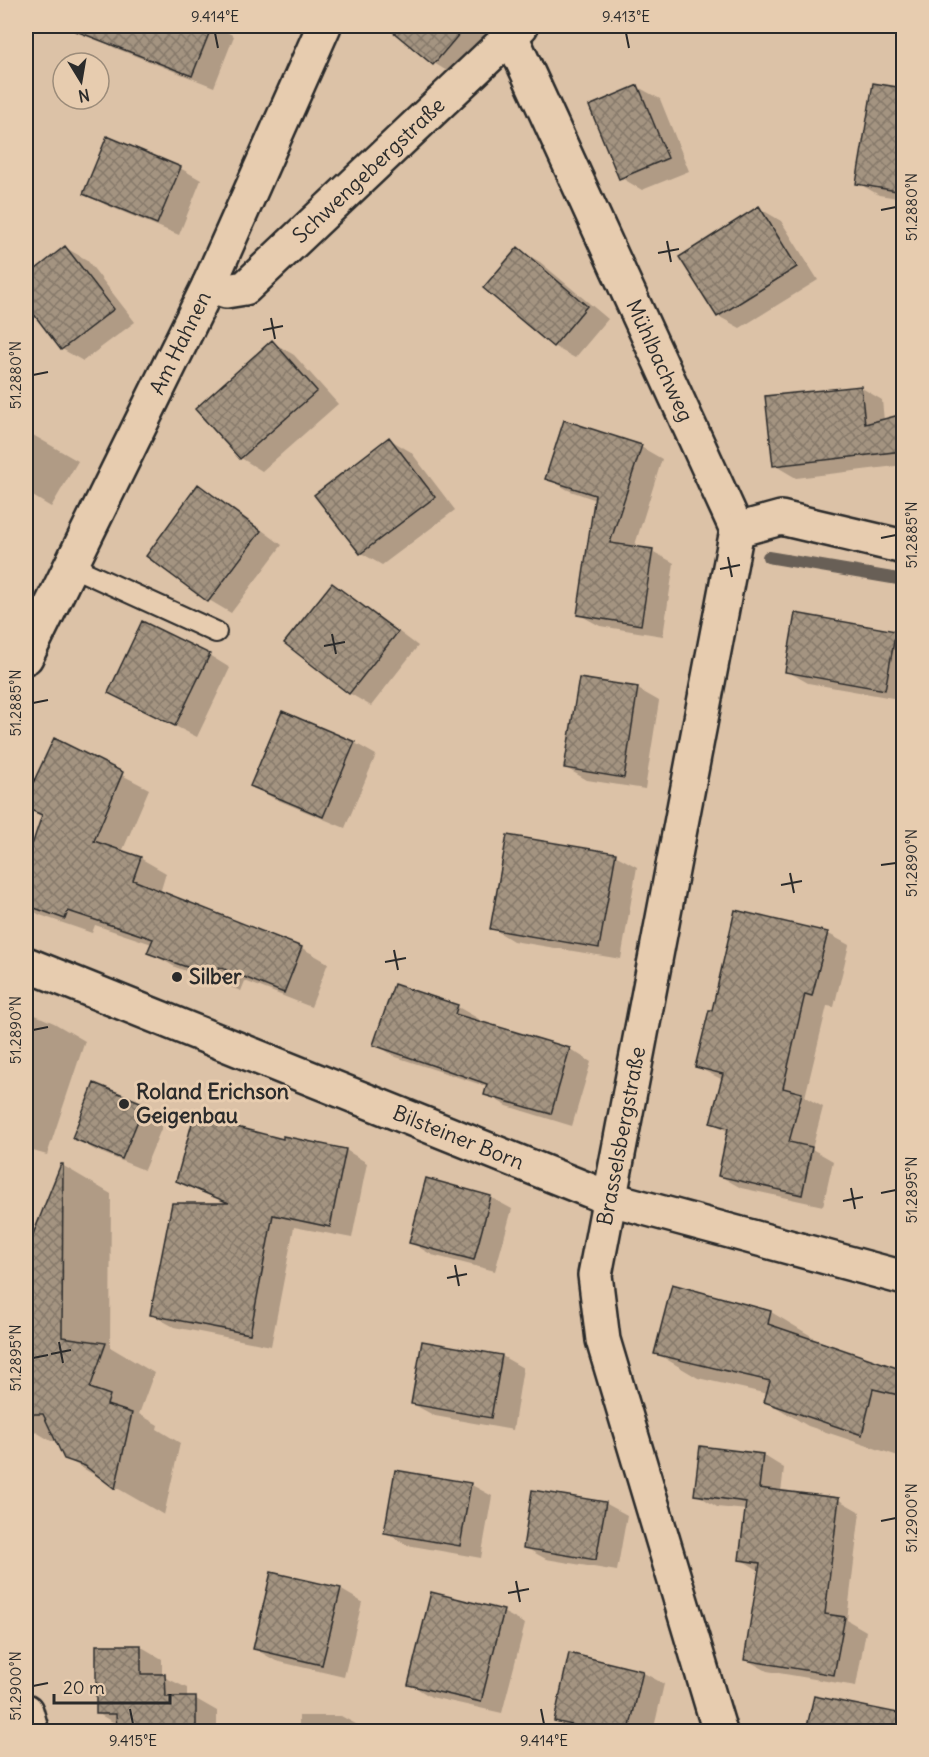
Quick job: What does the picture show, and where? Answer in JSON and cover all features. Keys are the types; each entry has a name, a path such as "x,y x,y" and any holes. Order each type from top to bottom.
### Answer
{"street":[{"name":"Am Hahnen","path":"26,657 209,285 324,26"},
{"name":"Schwengebergstraße","path":"209,285 226,291 245,288 516,31"},
{"name":"Mühlbachweg","path":"516,31 737,531"},
{"path":"737,531 781,518 903,547"},
{"name":"Brasselsbergstraße","path":"720,1731 603,1340 595,1275 737,531"},
{"name":"Bilsteiner Born","path":"26,964 610,1199 903,1278"},
{"path":"26,1711 32,1731"}],"lane":[{"path":"71,566 216,632"}],"building":[{"path":"68,26 212,26 192,76 68,28"},
{"path":"386,26 466,26 433,65"},
{"path":"873,83 903,88 903,192 856,184"},
{"path":"638,85 668,158 619,179 589,106"},
{"path":"107,136 181,167 157,224 83,194"},
{"path":"759,206 797,267 717,317 679,257"},
{"path":"65,246 114,309 61,350 26,304 26,277"},
{"path":"518,247 587,306 553,347 483,288"},
{"path":"272,340 317,391 240,459 195,409"},
{"path":"861,386 865,424 903,414 903,451 773,466 765,396"},
{"path":"564,420 642,445 610,543 653,549 641,625 577,615 595,495 545,479"},
{"path":"389,437 435,497 360,554 314,495"},
{"path":"198,484 261,531 208,602 146,556"},
{"path":"332,583 398,632 349,694 284,643"},
{"path":"795,613 896,631 885,690 785,672"},
{"path":"142,621 210,654 175,726 108,693"},
{"path":"579,678 638,687 624,778 564,768"},
{"path":"282,711 355,742 323,817 250,786"},
{"path":"54,738 123,772 94,841 141,857 133,880 302,947 284,993 219,967 215,977 147,953 153,939 68,911 65,919 26,905 26,863 42,815 26,808 26,798"},
{"path":"507,835 616,853 599,948 490,929"},
{"path":"735,910 828,932 812,996 805,994 783,1088 802,1093 789,1142 812,1147 802,1195 718,1176 728,1128 710,1123 723,1074 695,1067 709,1010 712,1010"},
{"path":"394,984 458,1005 455,1014 570,1048 551,1114 484,1095 487,1084 373,1045"},
{"path":"94,1083 145,1104 122,1159 72,1138"},
{"path":"194,1116 283,1139 283,1136 346,1149 330,1227 273,1215 250,1334 150,1315 172,1203 229,1203 176,1181"},
{"path":"61,1164 63,1164 62,1337 106,1343 90,1388 110,1395 107,1405 132,1413 115,1489 85,1466 64,1459 43,1414 26,1414 26,1252"},
{"path":"426,1178 491,1196 474,1260 409,1243"},
{"path":"672,1284 771,1311 768,1324 903,1370 903,1396 873,1389 862,1435 764,1402 770,1381 654,1354"},
{"path":"422,1341 502,1355 491,1418 411,1404"},
{"path":"700,1446 763,1454 759,1488 839,1498 825,1614 845,1617 834,1675 744,1660 760,1563 739,1560 746,1502 694,1495"},
{"path":"395,1470 471,1483 460,1546 384,1533"},
{"path":"532,1490 606,1502 596,1560 523,1548"},
{"path":"271,1572 341,1588 322,1665 253,1649"},
{"path":"431,1592 504,1610 481,1702 408,1685"},
{"path":"96,1645 141,1645 141,1674 165,1674 166,1697 196,1697 196,1731 117,1731 116,1714 96,1714"},
{"path":"569,1653 643,1671 629,1731 599,1731 554,1721"},
{"path":"814,1696 903,1714 903,1731 806,1731"}],"waterway":[{"path":"768,557 904,580"}],"place":[{"name":"Silber","path":"177,977"},
{"name":"Roland Erichson Geigenbau","path":"124,1104"}]}
